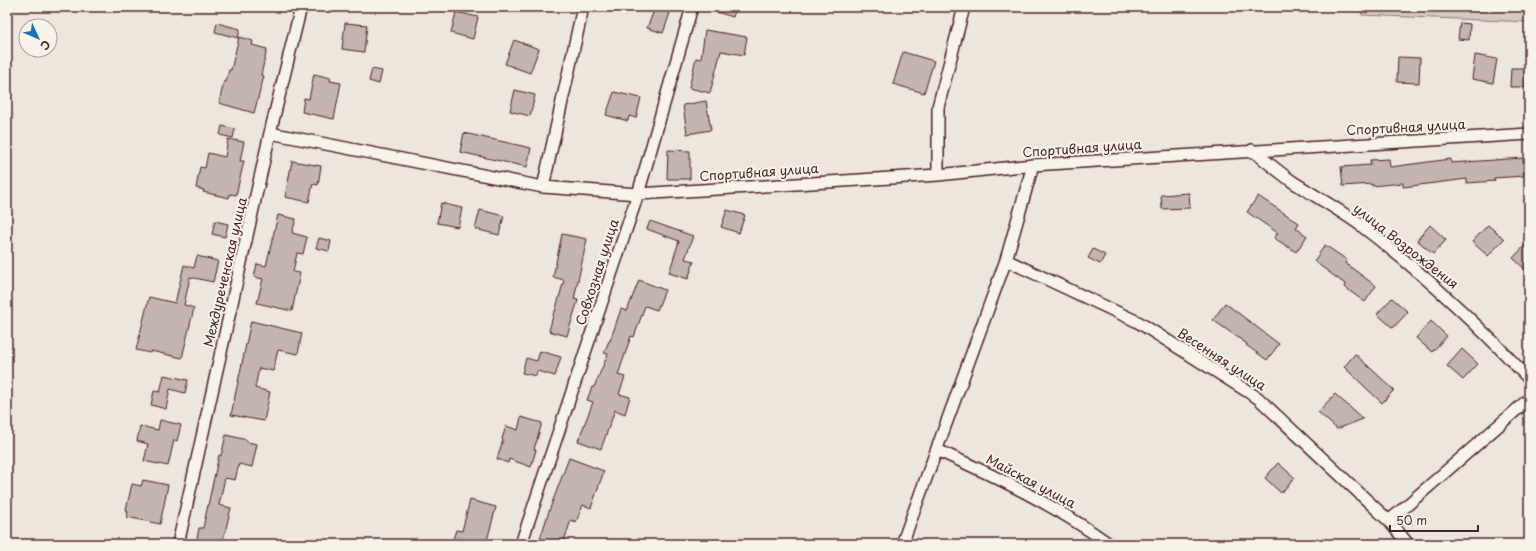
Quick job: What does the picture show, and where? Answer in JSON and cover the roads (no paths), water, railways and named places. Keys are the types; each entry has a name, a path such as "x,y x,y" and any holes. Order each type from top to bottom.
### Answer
{"street":[{"name":"Междуреченская улица","path":"178,544 270,133 301,7"},
{"path":"543,187 583,7"},
{"name":"Совхозная улица","path":"521,544 638,194 692,7"},
{"path":"938,175 938,107 964,7"},
{"name":"Спортивная улица","path":"270,133 543,187 638,194 938,175 1032,165 1252,150 1529,134"},
{"name":"улица Возрождения","path":"1252,150 1293,181 1358,223 1408,262 1453,301 1491,338 1529,379"},
{"path":"902,544 1006,260 1032,165"},
{"name":"Весенняя улица","path":"1006,260 1138,322 1258,398 1389,521 1408,544"},
{"path":"1389,521 1529,399"},
{"name":"Майская улица","path":"937,450 1004,480 1087,528 1108,544"}]}
